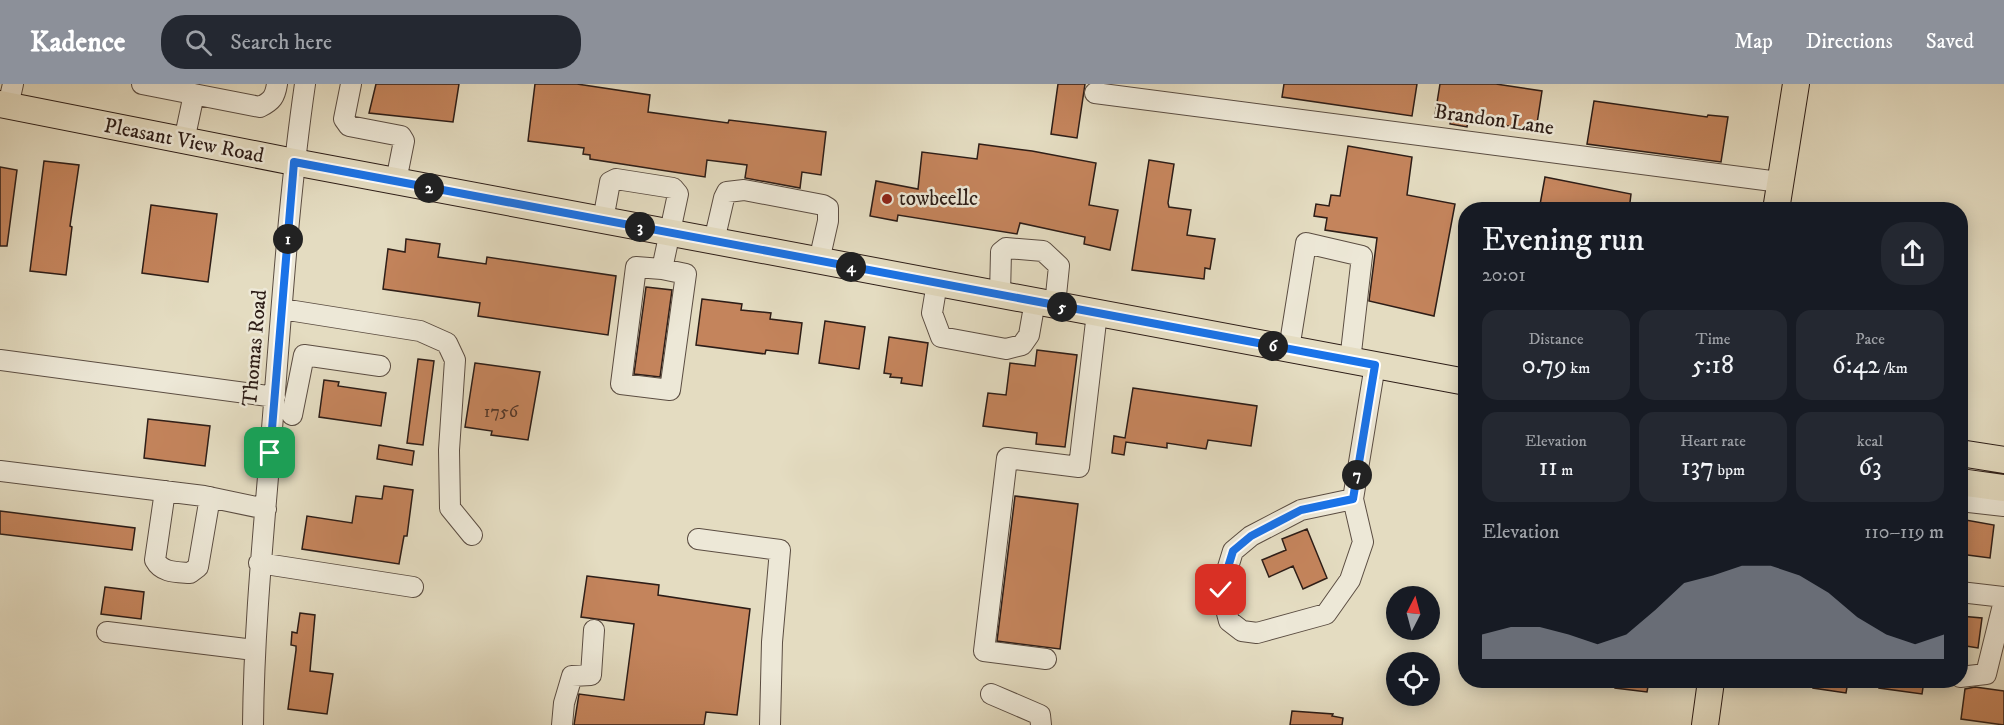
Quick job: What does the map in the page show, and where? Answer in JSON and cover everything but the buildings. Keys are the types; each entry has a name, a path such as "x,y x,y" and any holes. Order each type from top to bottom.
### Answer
{"main road":[{"path":"1777,202 1796,84"},
{"name":"Pleasant View Road","path":"7,98 184,141 1458,381"},
{"path":"1968,454 2004,459"},
{"path":"1968,483 2004,488"},
{"path":"1705,725 1710,688"}],"street":[{"path":"142,84 260,107 270,102 275,95 277,84"},
{"name":"Thomas Road","path":"253,725 259,563 266,509 294,162 305,84"},
{"path":"351,84 345,119 349,126 400,136 404,141 396,181"},
{"name":"Brandon Lane","path":"1095,93 1780,182"},
{"path":"184,141 194,94"},
{"path":"603,220 610,182 616,179 673,188 678,194 662,269"},
{"path":"714,241 727,192 744,190 789,198 828,208 828,221 819,261"},
{"path":"1289,349 1306,243 1362,256 1350,361"},
{"path":"937,283 932,313 941,337 1006,349 1022,345 1045,303 1059,266 1043,251 1006,248 1001,252 1000,295"},
{"path":"636,267 662,269 686,274 670,390 621,384 636,267"},
{"path":"282,309 420,331 447,343 455,360 449,450 450,508 472,535"},
{"path":"1046,659 984,651 1007,458 1079,467 1097,313"},
{"path":"279,349 380,366"},
{"path":"292,415 304,355"},
{"path":"0,360 275,397"},
{"path":"1353,499 1301,510 1251,536 1233,551 1221,590 1229,621 1242,632 1257,633 1326,614 1350,580 1363,542 1353,499 1375,365"},
{"path":"0,471 210,497 266,509"},
{"path":"165,491 155,560 159,567 170,571 190,573 198,567 210,497"},
{"path":"1968,502 2004,506"},
{"path":"698,538 780,550 772,642 770,725"},
{"path":"259,563 413,587"},
{"path":"1968,593 2004,599 1986,674 1968,676"},
{"path":"562,725 564,703 572,676 591,675 594,630"},
{"path":"106,632 254,650"},
{"path":"991,694 1040,715 1041,725"}],"place":[{"name":"towbeellc","path":"887,199"}],"route":[{"path":"270,453 294,162 1375,365 1353,499 1301,510 1251,536 1233,551 1221,590"}]}
